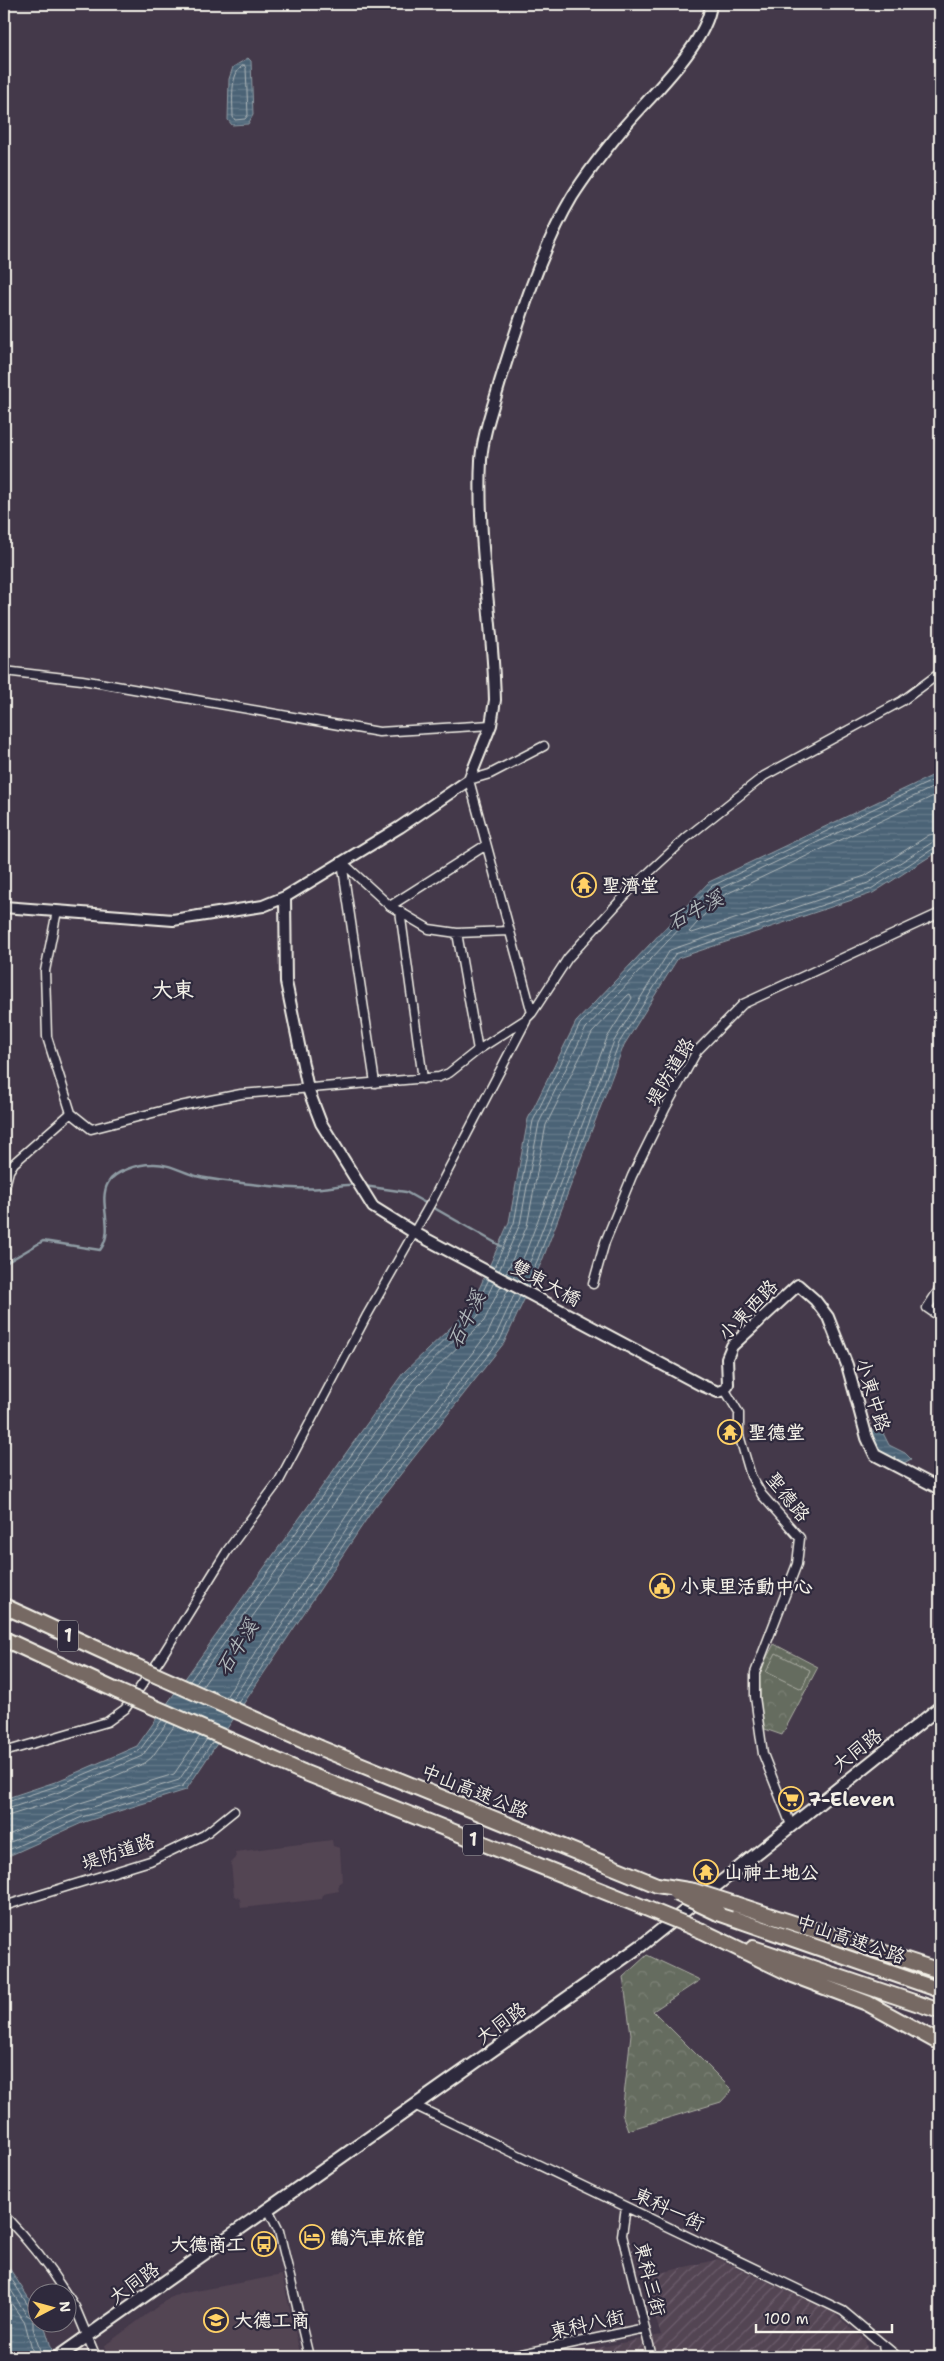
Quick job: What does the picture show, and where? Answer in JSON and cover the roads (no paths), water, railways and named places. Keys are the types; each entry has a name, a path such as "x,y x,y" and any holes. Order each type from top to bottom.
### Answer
{"highway":[{"name":"中山高速公路","path":"4,1606 320,1748 657,1885 718,1913 940,1990"},
{"name":"中山高速公路","path":"4,1639 117,1691 303,1772 702,1931 940,2011"},
{"path":"657,1885 694,1891 940,1971"},
{"path":"702,1931 793,1976 867,2003 940,2043"}],"main road":[{"name":"大同路","path":"58,2357 642,1945 940,1707"}],"street":[{"path":"532,1013 469,780 491,725 494,700 481,507 482,458 492,410 513,339 559,221 573,197 624,127 692,47 706,24 711,4"},
{"path":"4,671 82,680 379,732 491,725"},
{"path":"57,911 45,971 47,1037 71,1113 91,1129 180,1106 241,1094 423,1079 449,1073 478,1050 526,1019 532,1013 568,958 630,890 686,838 764,776 902,701 940,673"},
{"path":"4,907 172,920 264,906 285,897 400,827 469,780 490,774 544,746"},
{"path":"390,906 486,845"},
{"path":"342,862 390,906 429,929 457,933 509,931"},
{"path":"342,862 375,1083"},
{"name":"雙東大橋","path":"285,897 286,982 308,1089 321,1122 373,1207 413,1232 711,1391 725,1390"},
{"path":"400,911 423,1079"},
{"name":"堤防道路","path":"593,1284 605,1242 632,1176 666,1107 697,1051 743,1004 940,913"},
{"path":"457,933 478,1050"},
{"path":"4,1752 107,1722 125,1708 160,1659 227,1551 279,1481 413,1232 432,1201 526,1019"},
{"path":"4,1190 9,1171 14,1162 71,1113"},
{"name":"小東西路","path":"725,1390 728,1384 727,1358 732,1346 798,1285"},
{"name":"小東中路","path":"798,1285 815,1300 828,1317 847,1365 862,1422 875,1456 940,1488"},
{"path":"940,1288 927,1308 940,1317"},
{"name":"聖德路","path":"725,1390 738,1413 739,1435 751,1476 762,1495 800,1538 797,1564 755,1673 755,1697 763,1754 791,1825"},
{"name":"堤防道路","path":"4,1906 150,1860 204,1835 234,1810"},
{"name":"東科一街","path":"416,2106 844,2311 898,2357"},
{"name":"東科三街","path":"626,2208 622,2235 652,2357"},
{"path":"268,2209 279,2230 309,2357"},
{"path":"4,2215 32,2246 59,2284"},
{"path":"78,2317 96,2357"},
{"name":"東科八街","path":"507,2357 645,2328"},
{"path":"883,2345 885,2357"}],"water":[{"path":"248,58 251,61 253,115 248,124 232,125 228,120 229,79 233,67"},
{"name":"石牛溪","path":"940,772 940,850 873,893 678,958 624,1045 542,1261 504,1343 374,1508 186,1790 84,1822 4,1858 4,1799 55,1782 137,1746 403,1373 470,1309 509,1222 528,1119 576,1022 709,882"},
{"path":"881,1429 889,1445 905,1453 911,1459 904,1463 881,1452 869,1432"},
{"path":"4,2260 28,2297 28,2334 47,2334 54,2357 4,2357"}],"waterway":[{"path":"4,1264 43,1241 100,1250 104,1242 107,1225 104,1199 108,1183 121,1172 140,1165 158,1164 196,1176 282,1187 322,1188 356,1185"},
{"path":"364,1186 406,1192 501,1246"}],"place":[{"name":"聖濟堂","path":"584,885"},
{"name":"聖德堂","path":"730,1432"},
{"name":"小東里活動中心","path":"662,1586"},
{"name":"7-Eleven","path":"791,1799"},
{"name":"山神土地公","path":"706,1872"},
{"name":"鶴汽車旅館","path":"312,2237"},
{"name":"大德商工","path":"264,2244"},
{"name":"大德工商","path":"216,2320"}],"district":[{"name":"大東","path":"173,990"}]}
